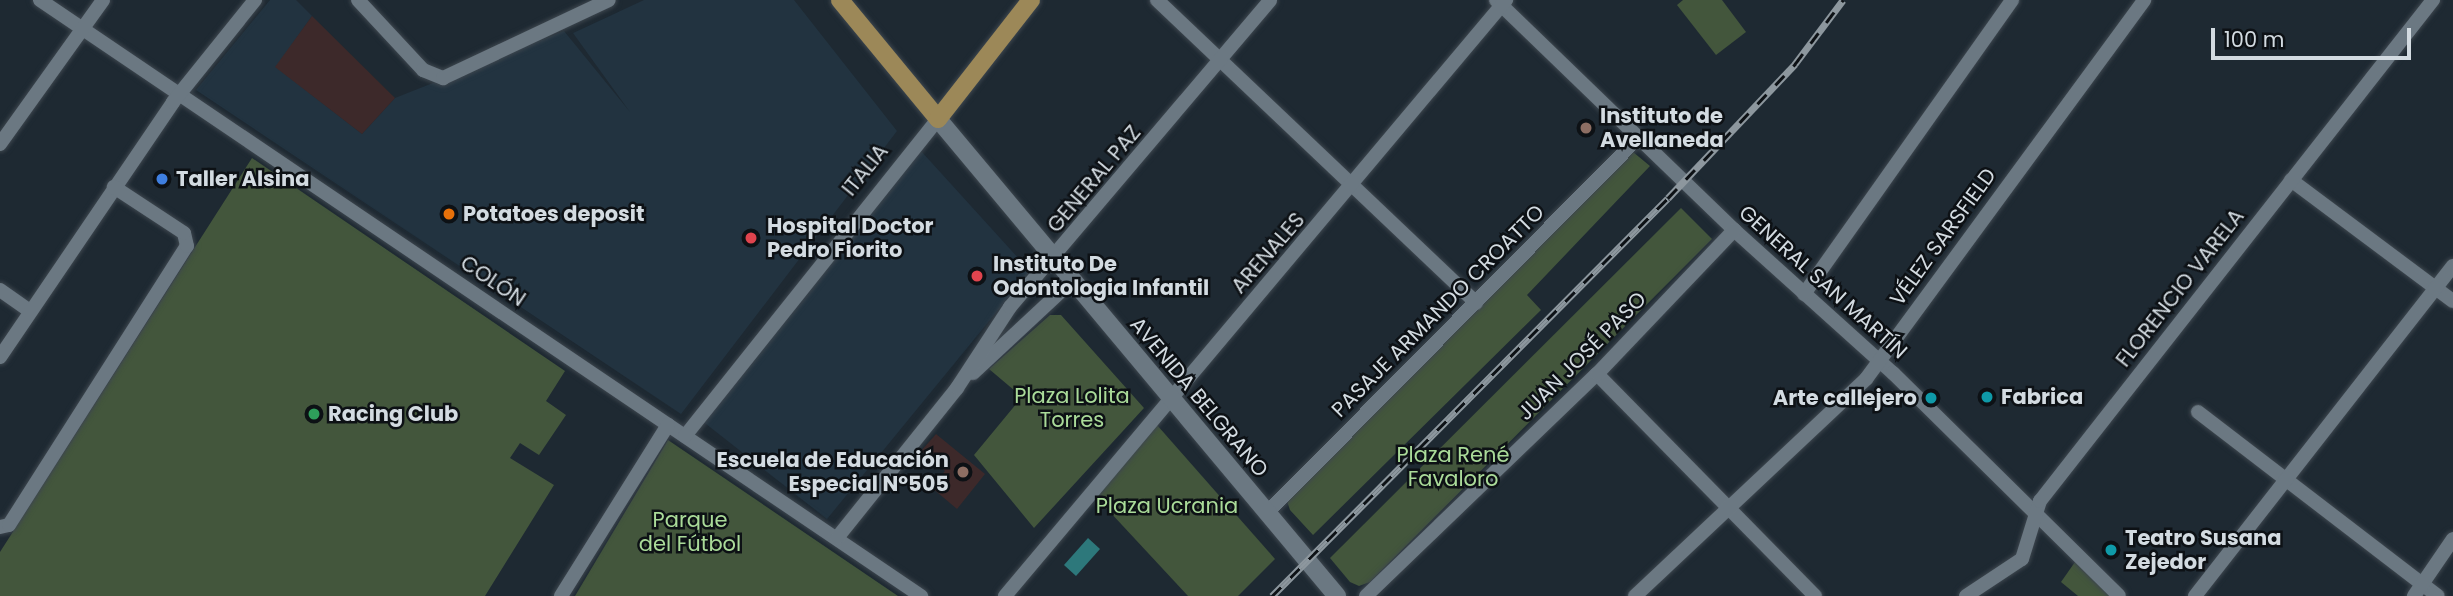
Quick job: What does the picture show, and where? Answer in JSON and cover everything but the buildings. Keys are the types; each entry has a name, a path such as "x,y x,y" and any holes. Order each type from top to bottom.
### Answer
{"main road":[{"name":"AVENIDA BELGRANO","path":"841,0 1169,398 1337,596"},
{"name":"ITALIA","path":"937,118 1031,0"}],"street":[{"name":"COLÓN","path":"40,0 921,596"},
{"path":"0,145 81,27 103,0"},
{"path":"0,357 180,93 255,0"},
{"path":"358,0 433,78 454,76 609,0"},
{"path":"1157,0 1476,303"},
{"name":"GENERAL PAZ","path":"837,538 957,388 1001,317 1055,258 1270,0"},
{"path":"1804,294 2011,0"},
{"name":"VÉLEZ SARSFIELD","path":"1635,596 1866,379 2144,0"},
{"name":"FLORENCIO VARELA","path":"1966,596 2022,559 2034,512 2433,0"},
{"name":"GENERAL SAN MARTÍN","path":"1502,2 1734,230 1878,361 2119,596"},
{"name":"ARENALES","path":"1005,596 1169,398 1354,186 1502,2"},
{"name":"ITALIA","path":"685,436 937,118"},
{"name":"PASAJE ARMANDO CROATTO","path":"1266,514 1639,137"},
{"path":"2291,180 2453,301"},
{"path":"0,527 9,526 188,239 114,187"},
{"name":"JUAN JOSÉ PASO","path":"1366,596 1597,374 1734,230"},
{"path":"2194,596 2453,267"},
{"name":"GENERAL PAZ","path":"957,388 1073,280"},
{"path":"0,290 30,311"},
{"path":"1597,374 1815,596"},
{"path":"2198,412 2287,479 2418,590 2438,596"},
{"path":"561,596 668,425"},
{"path":"2418,590 2453,539"}],"shaded area":[{"path":"270,0 296,0 312,16 276,67 362,134 395,98 564,31 630,112 573,33 644,0 794,0 897,131 681,414 196,90"},
{"path":"312,16 395,98 362,134 275,67"},
{"path":"921,151 1030,271 827,519 701,420"},
{"name":"Escuela de Educación Especial N°505","path":"936,434 985,474 957,509 931,487 945,471 921,451"},
{"path":"1088,538 1100,549 1076,576 1064,565"}],"green space":[{"path":"1683,0 1722,0 1746,32 1716,55 1677,5"},
{"path":"1633,152 1650,166 1527,295 1541,310 1313,535 1290,510 1287,501"},
{"name":"Racing Club","path":"252,158 565,371 546,401 566,415 539,455 520,443 510,458 554,485 485,596 0,596 0,552"},
{"name":"Plaza René Favaloro","path":"1681,208 1712,239 1370,582 1359,586 1350,582 1330,558"},
{"name":"Plaza Lolita Torres","path":"1050,315 1061,315 1144,408 1034,528 974,455 1022,397 989,369"},
{"name":"Plaza Ucrania","path":"1157,425 1275,559 1238,596 1188,596 1096,497"},
{"name":"Parque del Fútbol","path":"668,440 898,596 575,596"},
{"path":"2075,562 2110,596 2078,596 2061,582"}],"railway":[{"path":"1272,596 1668,198 1795,64 1843,0"}],"place":[{"name":"Instituto de Avellaneda","path":"1586,128"},
{"name":"Taller Alsina","path":"162,179"},
{"name":"Potatoes deposit","path":"449,214"},
{"name":"Hospital Doctor Pedro Fiorito","path":"751,238"},
{"name":"Instituto De Odontologia Infantil","path":"977,276"},
{"name":"Fabrica","path":"1987,397"},
{"name":"Arte callejero","path":"1931,398"},
{"name":"Racing Club","path":"314,414"},
{"name":"Escuela de Educación Especial N°505","path":"963,472"},
{"name":"Teatro Susana Zejedor","path":"2111,550"}]}
